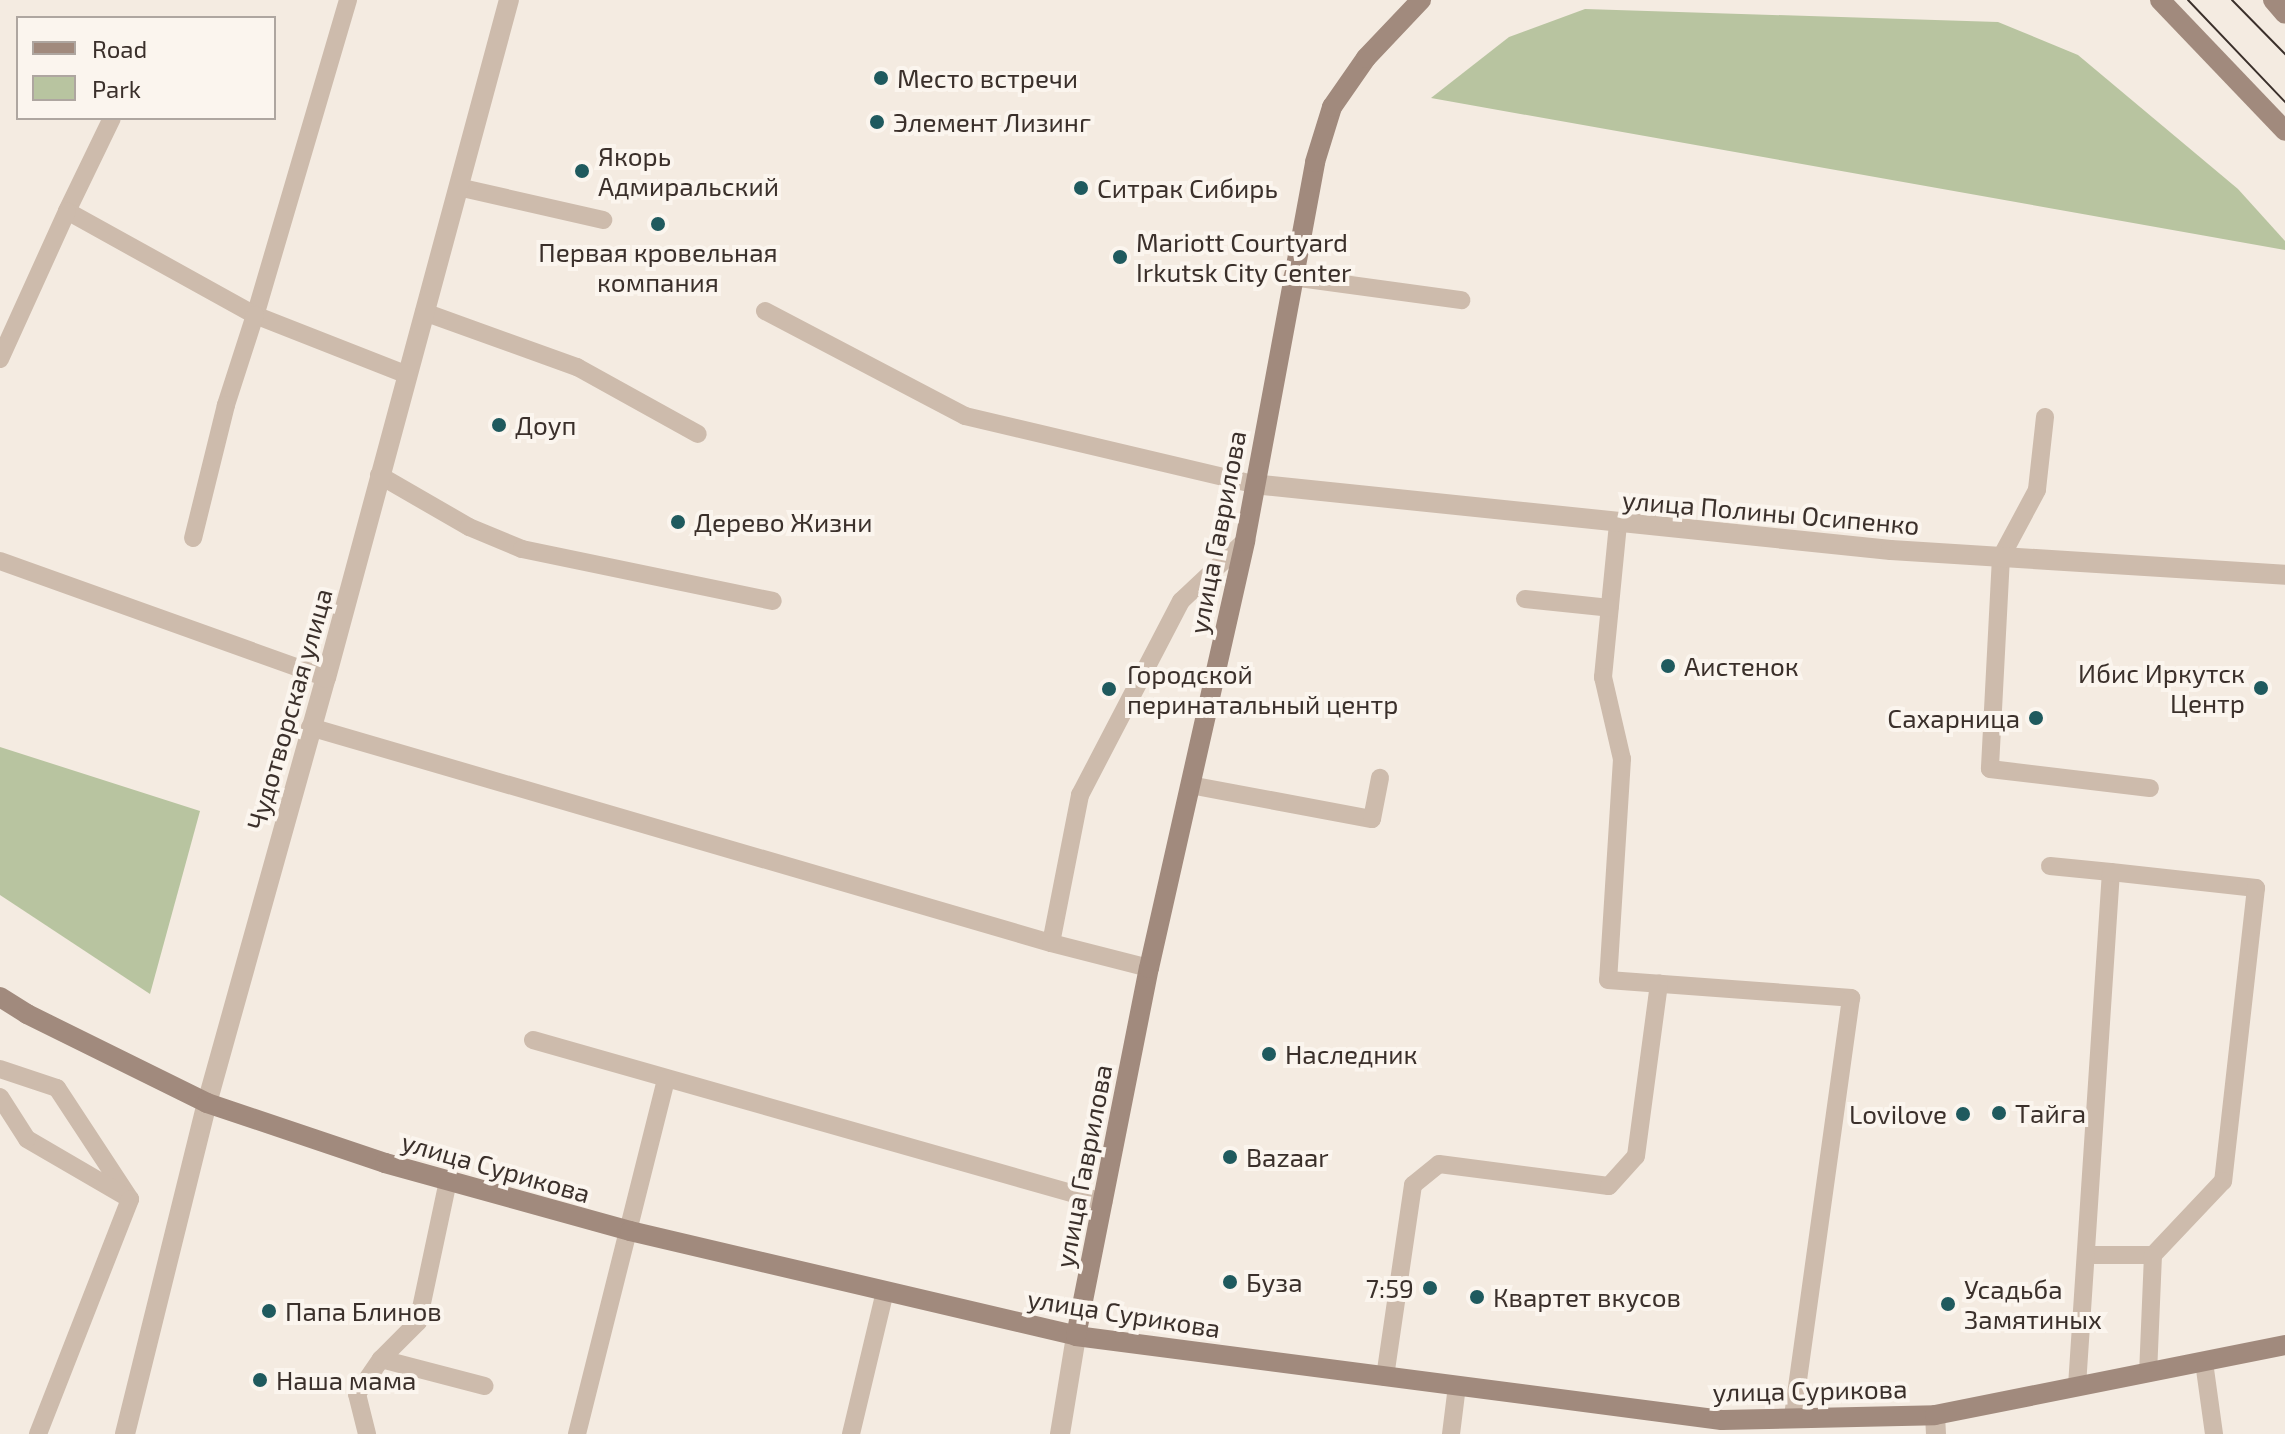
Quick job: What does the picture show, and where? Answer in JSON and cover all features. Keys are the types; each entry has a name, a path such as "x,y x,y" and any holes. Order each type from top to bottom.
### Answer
{"main road":[{"name":"улица Гаврилова","path":"1076,1336 1149,968 1245,541 1253,484 1315,162 1332,107 1366,58 1421,0"},
{"path":"2160,0 2285,131"},
{"path":"2273,0 2285,14"},
{"name":"улица Сурикова","path":"0,997 207,1103 448,1181 630,1231 1076,1336 1722,1420 1746,1427 1793,1418 1935,1424 2077,1386 2285,1345"}],"street":[{"name":"Чудотворская улица","path":"125,1434 207,1103 326,678 509,0"},
{"name":"улица Полины Осипенко","path":"1253,484 1618,524 2001,557 2285,575"},
{"name":"улица Гаврилова","path":"1060,1434 1076,1336"}],"lane":[{"path":"193,538 226,405 348,0"},
{"path":"0,359 111,120"},
{"path":"458,187 603,220"},
{"path":"67,211 255,315 407,375"},
{"path":"1292,277 1461,300"},
{"path":"765,311 965,416 1253,484"},
{"path":"424,312 577,367 698,434"},
{"path":"2045,417 2037,490 2001,557 1990,769 2150,788"},
{"path":"379,475 469,527 522,549 773,601"},
{"path":"1618,524 1603,677 1622,759 1608,980 1851,998 1793,1418"},
{"path":"1051,943 1080,795 1181,601 1245,541"},
{"path":"0,561 326,678"},
{"path":"1525,599 1610,608"},
{"path":"310,727 1051,943 1149,968"},
{"path":"1190,785 1372,819 1380,778"},
{"path":"2050,866 2256,888 2223,1181 2153,1255 2148,1373"},
{"path":"2077,1386 2111,872"},
{"path":"1385,1377 1413,1185 1439,1164 1609,1186 1636,1156 1659,984"},
{"path":"533,1040 1103,1202"},
{"path":"0,1069 57,1088 130,1199"},
{"path":"577,1434 666,1079"},
{"path":"0,1097 27,1139 130,1199"},
{"path":"367,1434 357,1394 381,1359 418,1322 448,1181"},
{"path":"38,1434 130,1199"},
{"path":"2088,1255 2153,1255"},
{"path":"851,1434 885,1291"},
{"path":"381,1359 485,1386"},
{"path":"2204,1362 2214,1434"},
{"path":"1451,1434 1457,1386"}],"green space":[{"path":"1585,9 1998,22 2078,55 2238,189 2285,241 2285,250 1431,98 1509,37"},
{"path":"0,747 200,811 150,994 0,895"}],"tram line":[{"path":"2188,0 2285,102"},
{"path":"2232,0 2285,54"}],"place":[{"name":"Место встречи","path":"881,78"},
{"name":"Элемент Лизинг","path":"877,122"},
{"name":"Якорь Адмиральский","path":"582,171"},
{"name":"Ситрак Сибирь","path":"1081,188"},
{"name":"Первая кровельная компания","path":"658,224"},
{"name":"Mariott Courtyard Irkutsk City Center","path":"1120,257"},
{"name":"Доуп","path":"499,425"},
{"name":"Дерево Жизни","path":"678,522"},
{"name":"Аистенок","path":"1668,666"},
{"name":"Ибис Иркутск Центр","path":"2261,688"},
{"name":"Городской перинатальный центр","path":"1109,689"},
{"name":"Сахарница","path":"2036,718"},
{"name":"Наследник","path":"1269,1054"},
{"name":"Тайга","path":"1999,1113"},
{"name":"Lovilove","path":"1963,1114"},
{"name":"Bazaar","path":"1230,1157"},
{"name":"Буза","path":"1230,1282"},
{"name":"7:59","path":"1430,1288"},
{"name":"Квартет вкусов","path":"1477,1297"},
{"name":"Усадьба Замятиных","path":"1948,1304"},
{"name":"Папа Блинов","path":"269,1311"},
{"name":"Наша мама","path":"260,1380"}]}
